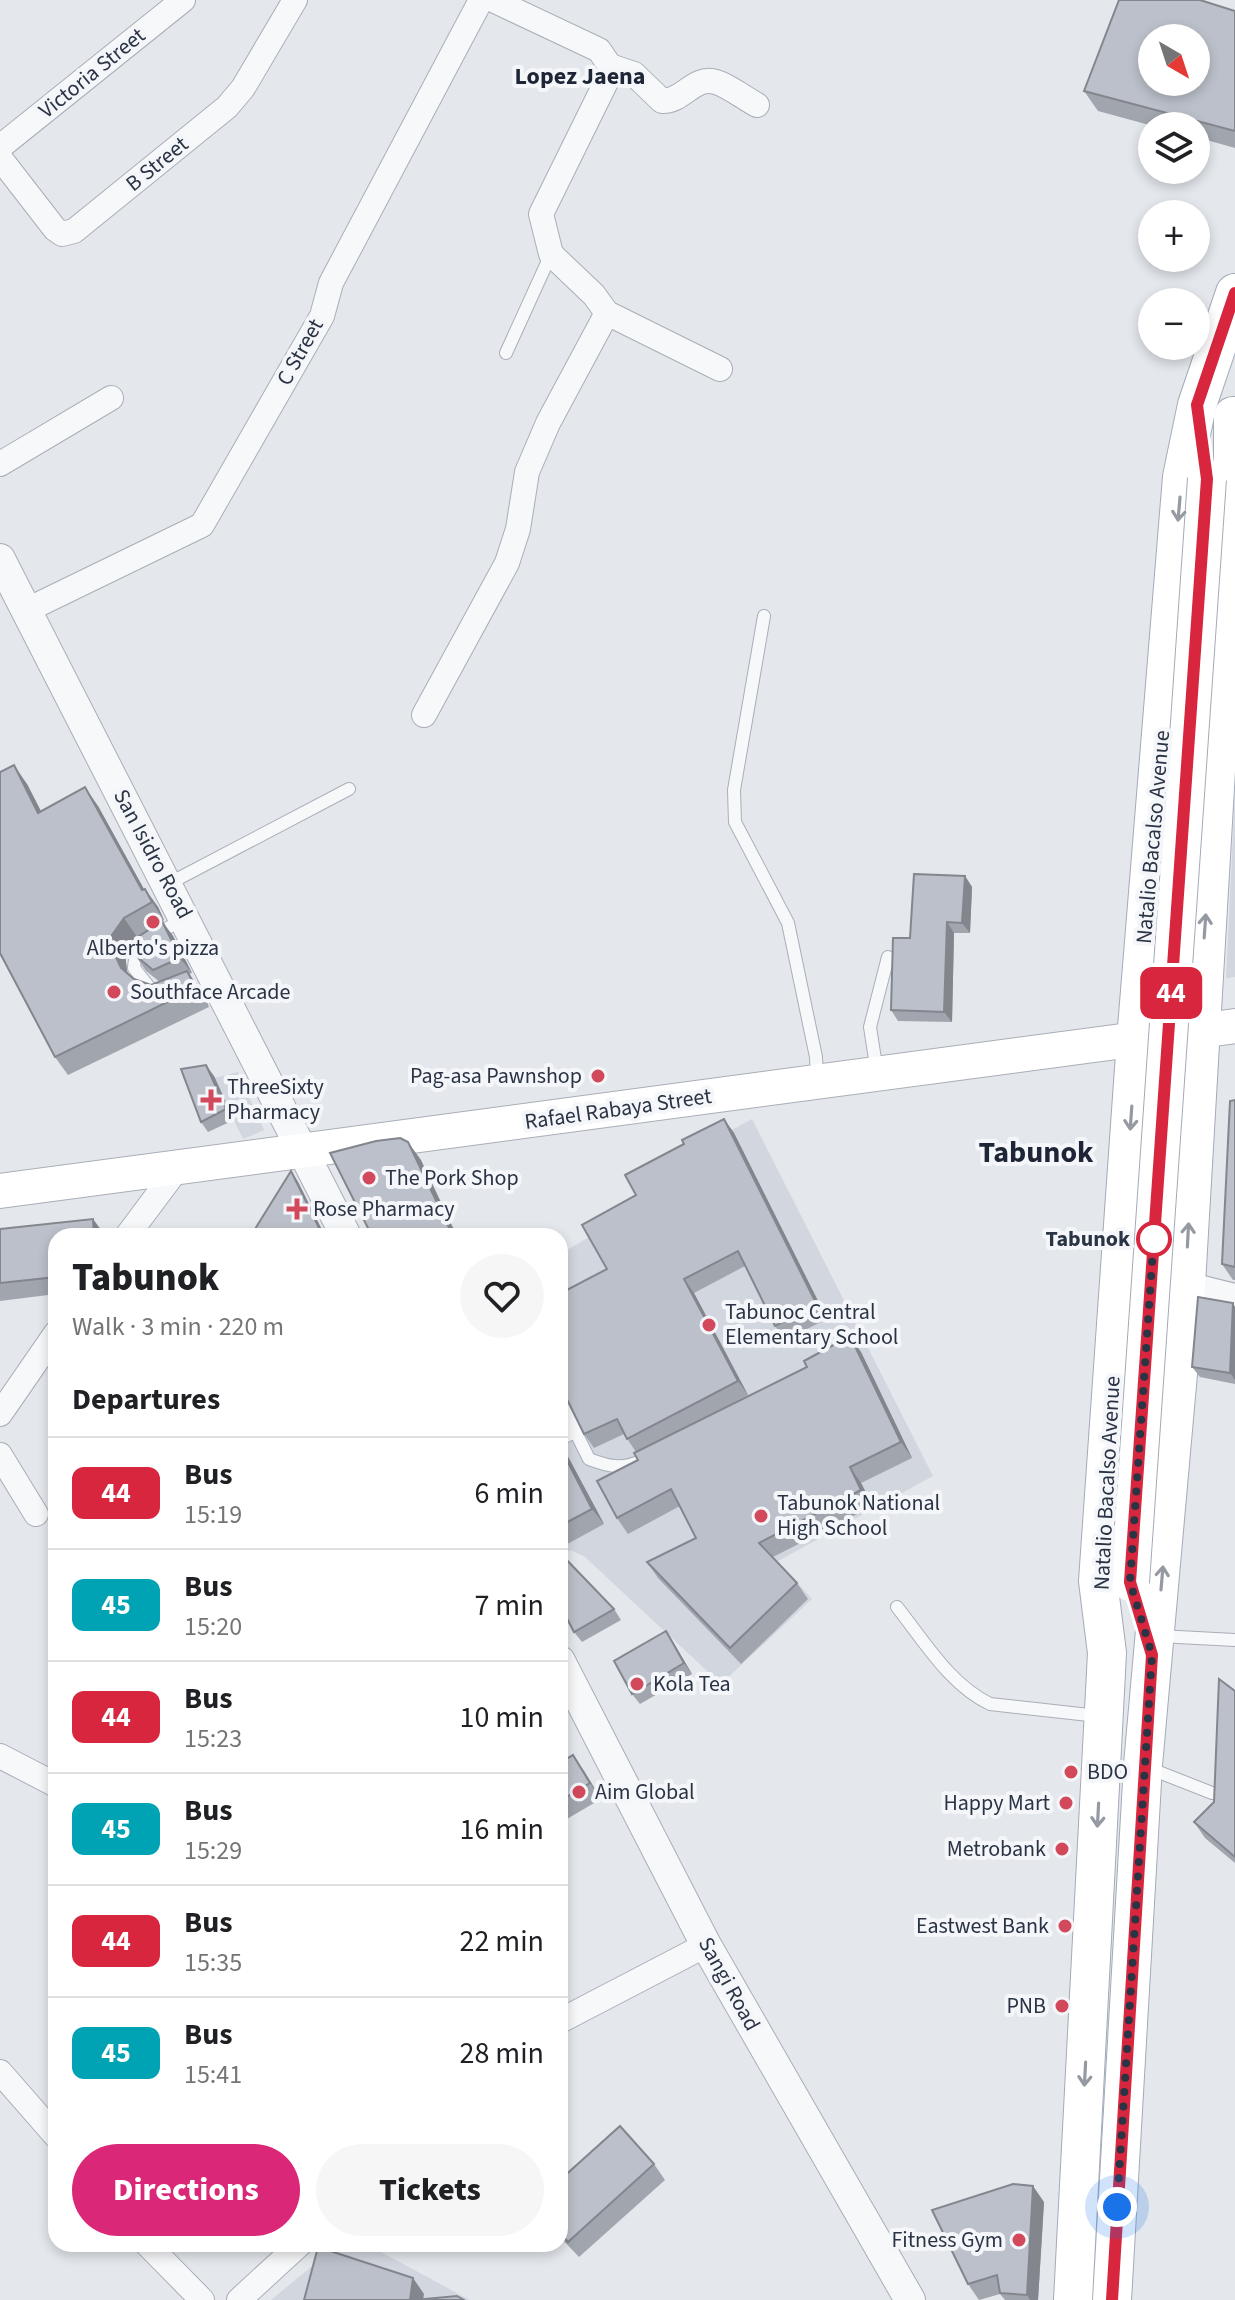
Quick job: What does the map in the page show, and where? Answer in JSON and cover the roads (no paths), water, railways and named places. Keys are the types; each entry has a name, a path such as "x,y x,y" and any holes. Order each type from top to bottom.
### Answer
{"main road":[{"name":"Natalio Bacalso Avenue","path":"1107,1653 1130,1582 1207,479 1222,410 1235,293"},
{"name":"Natalio Bacalso Avenue","path":"1112,2300 1143,1765 1186,1284 1198,1032 1215,870 1233,479 1222,410"},
{"name":"Natalio Bacalso Avenue","path":"1073,2300 1107,1653 1098,1581 1136,1040 1182,477 1222,410"},
{"name":"Rafael Rabaya Street","path":"0,1191 1235,1026"},
{"name":"Natalio Bacalso Avenue","path":"1130,1582 1154,1646"}],"street":[{"name":"Victoria Street","path":"0,147 183,0"},
{"name":"B Street","path":"0,158 55,229 62,234 74,231 227,107 243,88 295,0"},
{"name":"C Street","path":"25,611 202,525 322,316 331,283 481,0"},
{"path":"493,0 599,50 610,66 634,74 662,101 674,102 700,81 715,81 757,105"},
{"path":"610,66 606,82 541,214 551,254 594,295 607,313 720,369"},
{"path":"424,715 507,563 518,529 527,472 548,423 607,313"},
{"path":"0,464 111,398"},
{"name":"San Isidro Road","path":"0,559 186,918 209,975 305,1150"},
{"path":"305,1150 342,1228"},
{"path":"133,1228 180,1165"},
{"path":"1186,1284 1235,1296"},
{"path":"0,1414 48,1345"},
{"path":"0,1455 36,1514"},
{"name":"Sangi Road","path":"568,1677 706,1945 910,2300"},
{"path":"0,1756 48,1781"},
{"path":"568,2017 706,1945"},
{"path":"0,2072 48,2127"},
{"path":"155,2252 202,2300"},
{"path":"239,2300 291,2252"}],"lane":[{"path":"506,353 551,254"},
{"path":"764,616 734,790 735,822 788,923 816,1057 817,1083"},
{"path":"168,884 349,789"},
{"path":"165,995 147,987 137,975 134,954 142,944 186,918"},
{"path":"878,1076 870,1027 888,957"},
{"path":"568,1418 589,1459 608,1467 629,1467 656,1453"},
{"path":"568,1435 575,1432"},
{"path":"897,1607 946,1668 975,1697 990,1704 1103,1716"},
{"path":"1154,1646 1235,1640"},
{"path":"1143,1765 1212,1793"}],"place":[{"name":"Alberto's pizza","path":"153,922"},
{"name":"Southface Arcade","path":"114,992"},
{"name":"Pag-asa Pawnshop","path":"598,1076"},
{"name":"ThreeSixty Pharmacy","path":"211,1100"},
{"name":"The Pork Shop","path":"369,1178"},
{"name":"Rose Pharmacy","path":"297,1209"},
{"name":"Tabunok","path":"1154,1239"},
{"name":"Tabunoc Central Elementary School","path":"709,1325"},
{"name":"Tabunok National High School","path":"761,1516"},
{"name":"Kola Tea","path":"637,1684"},
{"name":"BDO","path":"1071,1772"},
{"name":"Aim Global","path":"579,1792"},
{"name":"Happy Mart","path":"1066,1803"},
{"name":"Metrobank","path":"1062,1849"},
{"name":"Eastwest Bank","path":"1065,1926"},
{"name":"PNB","path":"1062,2006"},
{"name":"Fitness Gym","path":"1019,2240"}],"district":[{"name":"Lopez Jaena","path":"580,76"},
{"name":"Tabunok","path":"1036,1152"}]}
